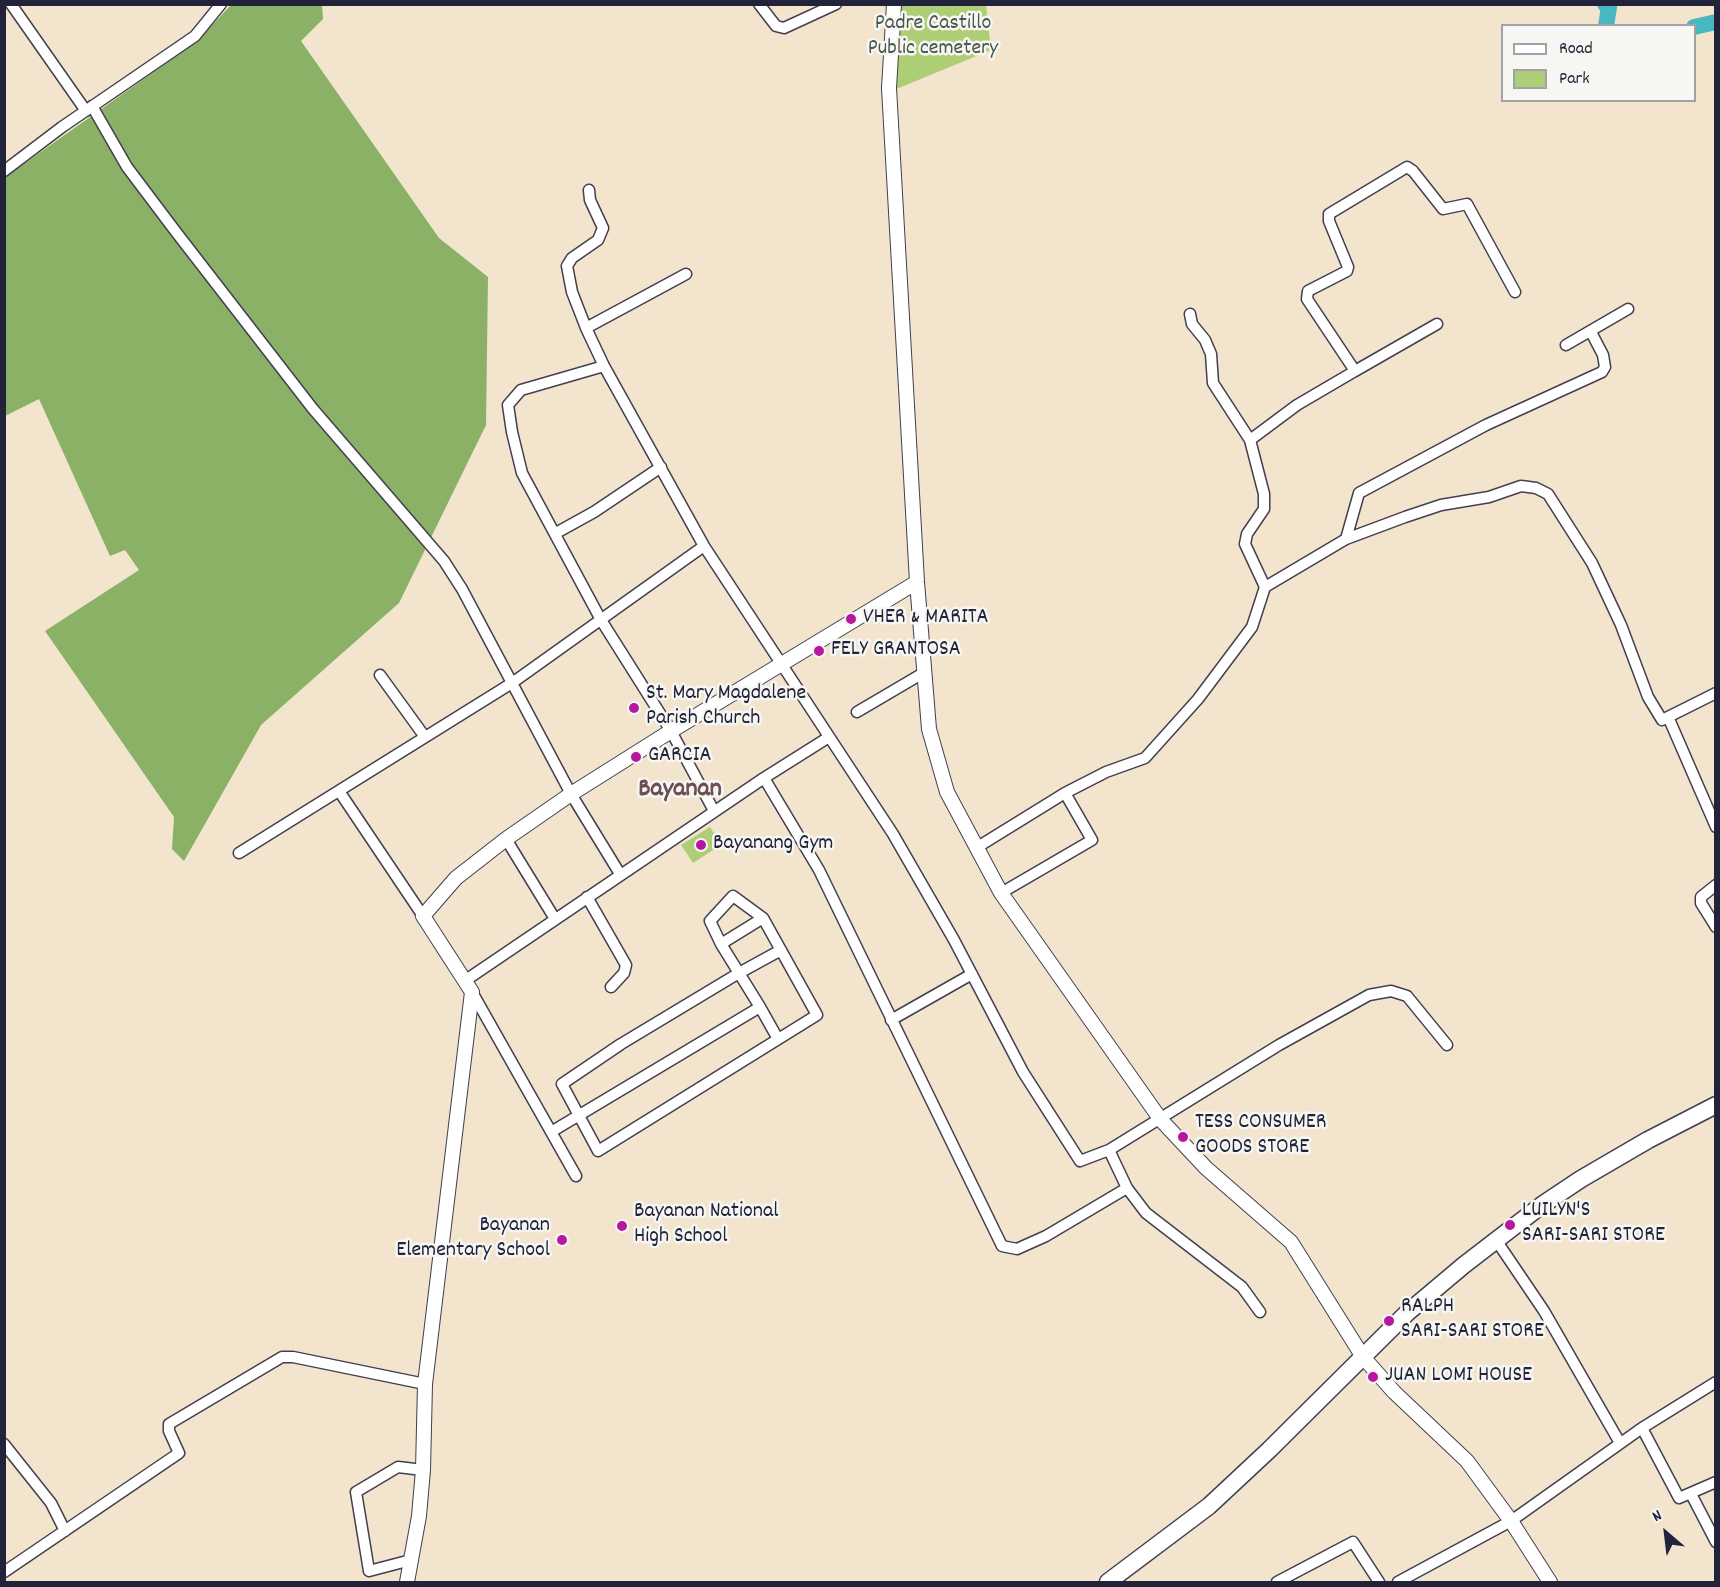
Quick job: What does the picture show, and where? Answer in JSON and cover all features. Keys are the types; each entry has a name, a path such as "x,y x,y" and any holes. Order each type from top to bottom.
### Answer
{"main road":[{"path":"1108,1582 1216,1499 1407,1313 1496,1240 1581,1179 1648,1140 1716,1105"}],"street":[{"path":"11,4 89,109 127,167 313,409 444,561 462,589 571,795 620,874"},
{"path":"4,171 195,36 221,4"},
{"path":"759,4 776,26 784,28 836,4"},
{"path":"894,4 889,87 917,582 929,729 947,792 1001,893 1161,1120 1206,1168 1291,1242 1363,1357 1394,1392 1467,1461 1511,1521 1550,1582"},
{"path":"1355,371 1307,299 1308,291 1347,271 1348,267 1329,221 1329,214 1407,167 1413,171 1443,209 1467,204 1515,292"},
{"path":"589,190 590,200 603,228 598,240 572,258 567,266 572,292 585,328 604,366 704,546 784,664 893,834 972,974 1023,1072 1080,1161 1109,1150 1161,1120 1279,1045 1369,995 1391,991 1407,996 1447,1045"},
{"path":"585,328 686,274"},
{"path":"1566,345 1628,309"},
{"path":"1190,314 1192,324 1211,354 1213,383 1250,440 1264,495 1264,509 1247,534 1245,544 1265,587"},
{"path":"1250,440 1297,405 1437,324"},
{"path":"1346,539 1359,493 1486,425 1602,372 1605,367 1604,355 1591,332"},
{"path":"604,366 521,390 508,405 522,473 602,620 671,731 714,811"},
{"path":"556,533 594,512 661,467"},
{"path":"976,848 1106,772 1145,758 1198,699 1252,627 1265,587 1346,539 1432,508 1489,498 1521,486 1536,488 1548,494 1592,563 1621,625 1648,697 1662,720 1669,719 1716,693"},
{"path":"238,853 512,683 704,546"},
{"path":"423,916 456,878 506,839 571,795 671,731 917,582"},
{"path":"857,712 925,672"},
{"path":"380,675 425,737"},
{"path":"1669,719 1716,827"},
{"path":"407,1582 423,1470 425,1384 469,986 555,919 620,874 829,737"},
{"path":"764,778 819,870 1002,1246 1017,1249 1046,1236 1127,1188"},
{"path":"339,791 469,986 576,1176"},
{"path":"1001,893 1092,840 1065,794"},
{"path":"506,839 555,919"},
{"path":"1716,885 1701,897 1701,903 1716,927"},
{"path":"778,1038 739,974 710,921 733,896 763,918 818,1015 598,1151 562,1084 739,974 781,950"},
{"path":"587,897 626,965 624,973 611,987"},
{"path":"722,944 763,918"},
{"path":"891,1020 972,974"},
{"path":"551,1132 580,1117 760,1007"},
{"path":"1109,1150 1127,1188 1155,1223 1184,1242 1242,1287 1260,1312"},
{"path":"1496,1240 1544,1311 1620,1443"},
{"path":"4,1572 179,1453 169,1431 169,1424 282,1357 293,1357 425,1384"},
{"path":"1398,1582 1511,1521 1642,1428 1716,1382"},
{"path":"1642,1428 1679,1498 1716,1482"},
{"path":"4,1444 51,1503 64,1531"},
{"path":"411,1560 369,1571 356,1492 398,1467 423,1470"},
{"path":"1691,1494 1716,1542"},
{"path":"1277,1582 1353,1542 1379,1582"}],"green space":[{"path":"231,5 322,5 323,19 301,41 439,238 488,277 486,425 399,603 261,725 184,861 172,849 174,817 45,631 139,570 125,550 110,556 39,399 5,416 4,178 196,42"},
{"name":"Padre Castillo Public cemetery","path":"900,5 986,5 991,50 894,90"},
{"name":"Bayanang Gym","path":"710,827 721,845 693,863 681,845"}],"waterway":[{"path":"1605,4 1609,7 1606,24"},
{"path":"1696,27 1716,22"}],"place":[{"name":"VHER & MARITA","path":"851,619"},
{"name":"FELY GRANTOSA","path":"819,651"},
{"name":"St. Mary Magdalene Parish Church","path":"634,708"},
{"name":"GARCIA","path":"636,757"},
{"name":"Bayanang Gym","path":"701,845"},
{"name":"TESS CONSUMER GOODS STORE","path":"1183,1137"},
{"name":"LUILYN'S SARI-SARI STORE","path":"1510,1225"},
{"name":"Bayanan National High School","path":"622,1226"},
{"name":"Bayanan Elementary School","path":"562,1240"},
{"name":"RALPH SARI-SARI STORE","path":"1389,1321"},
{"name":"JUAN LOMI HOUSE","path":"1373,1377"}],"district":[{"name":"Bayanan","path":"680,791"}]}
